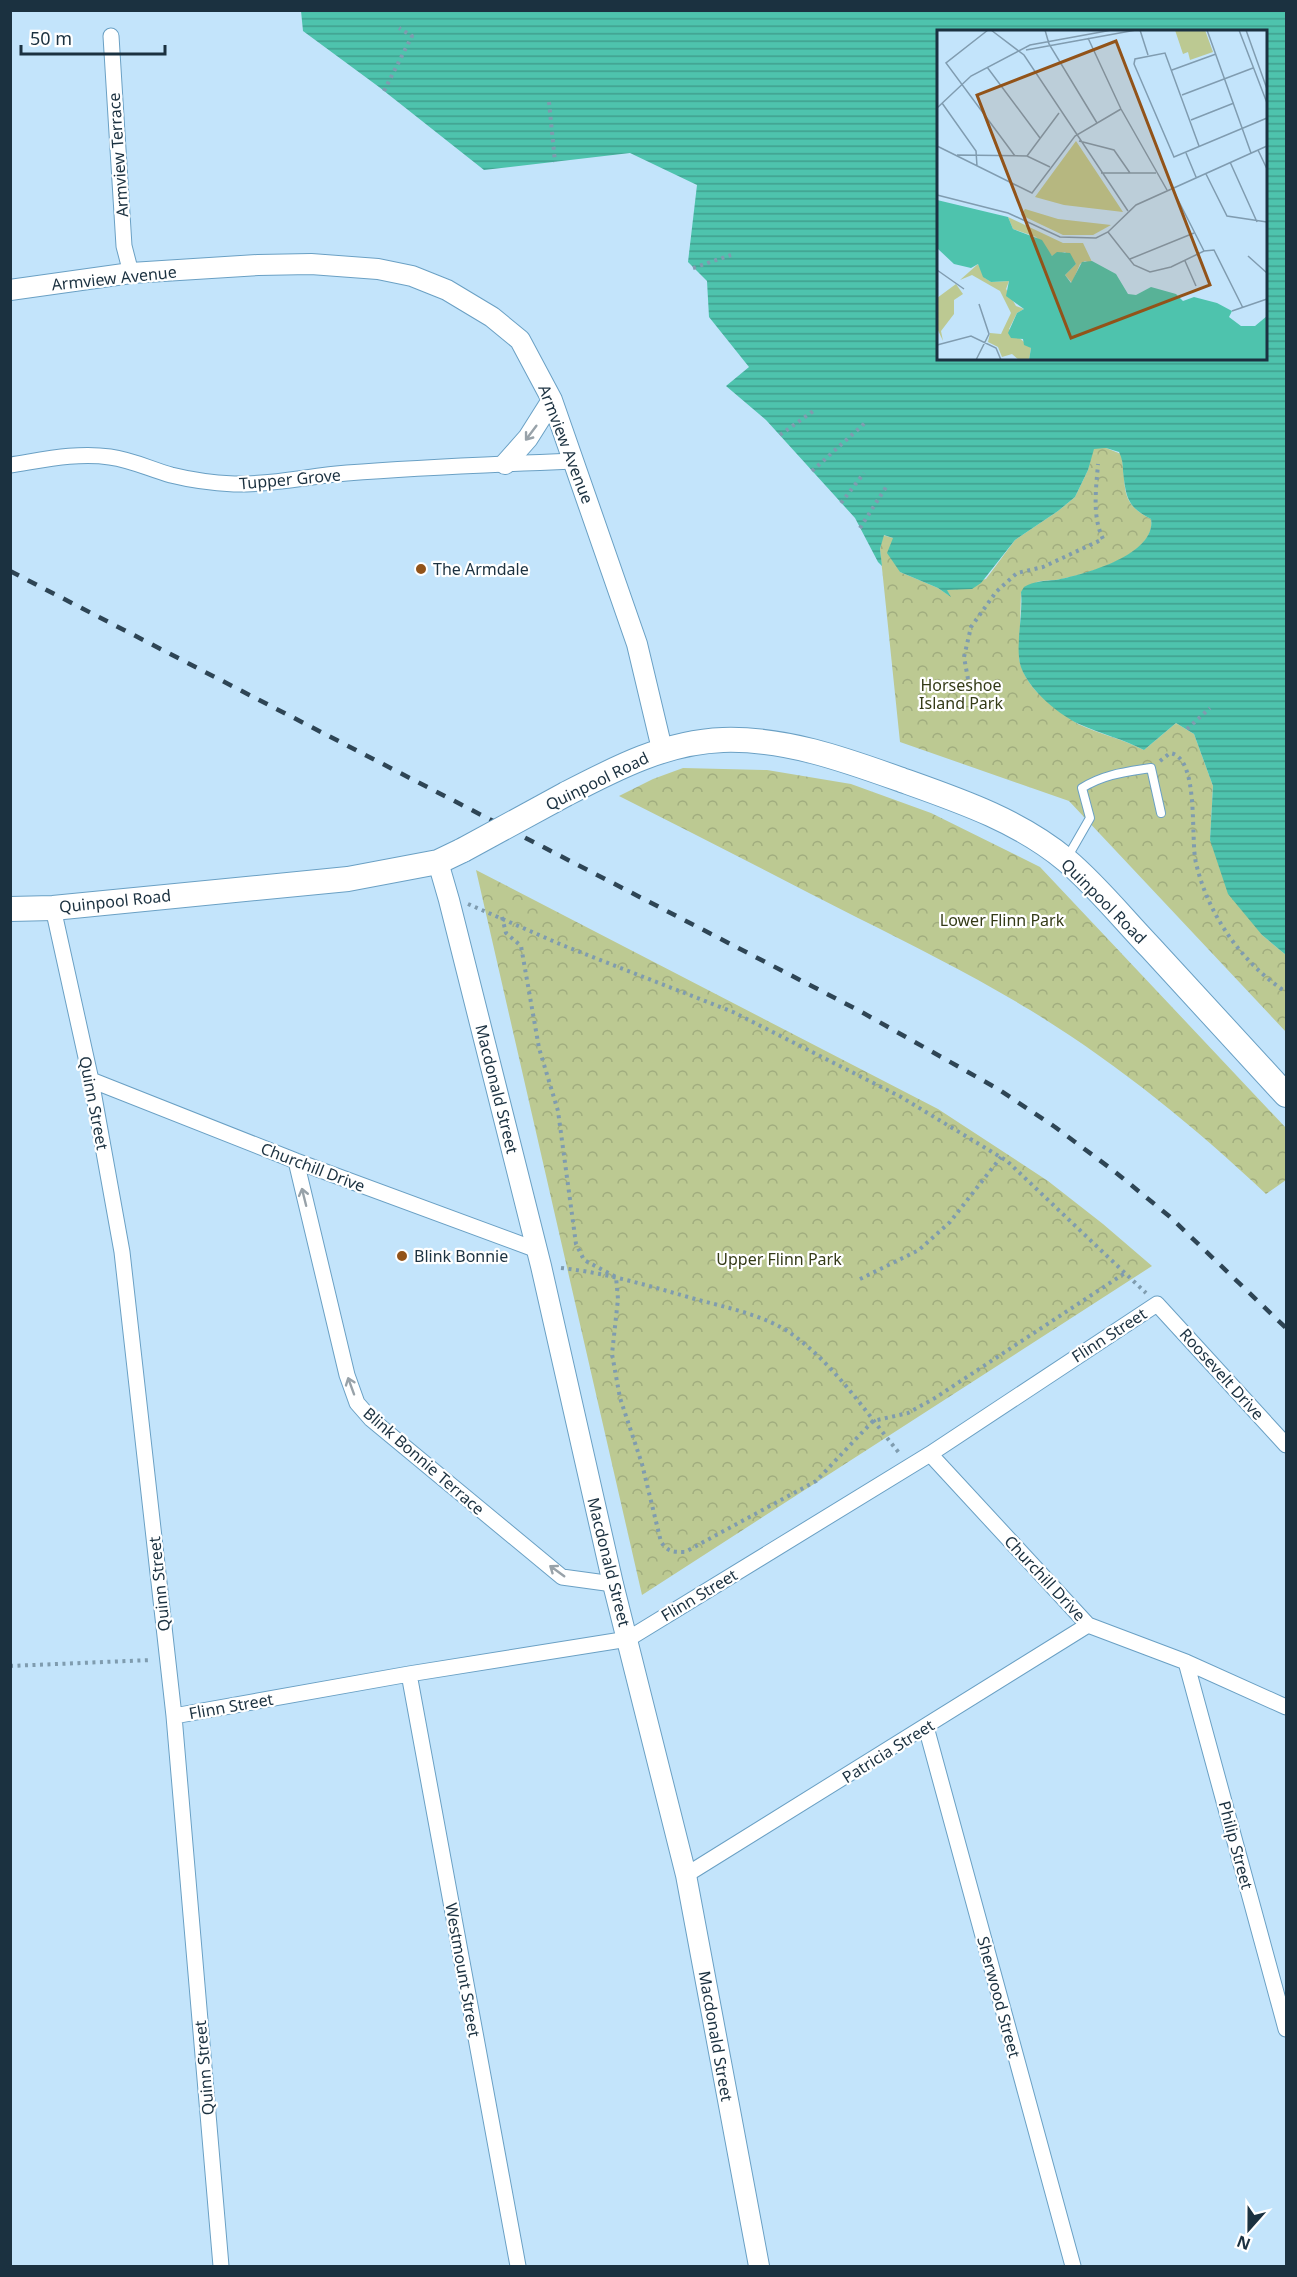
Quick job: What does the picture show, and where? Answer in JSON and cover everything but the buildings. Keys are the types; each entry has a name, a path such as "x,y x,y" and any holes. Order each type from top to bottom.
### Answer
{"main road":[{"name":"Quinpool Road","path":"10,909 52,908 348,879 438,862 609,772 662,749 723,740 782,744 855,764 967,803 1024,830 1065,860 1102,896 1287,1095"}],"street":[{"name":"Armview Terrace","path":"111,36 124,246 131,273"},
{"name":"Armview Avenue","path":"10,290 131,273 311,264 378,269 412,276 447,290 492,317 519,340 552,400 637,644 662,749"},
{"path":"505,464 528,438 552,400"},
{"name":"Tupper Grove","path":"10,465 75,455 108,456 140,463 192,480 233,484 277,483 321,476 445,466 574,461"},
{"name":"Macdonald Street","path":"438,862 539,1258 613,1584 686,1875 759,2266"},
{"name":"Quinn Street","path":"52,908 91,1080 122,1252 174,1716 221,2266"},
{"name":"Churchill Drive","path":"91,1080 539,1258"},
{"name":"Blink Bonnie Terrace","path":"296,1161 347,1375 357,1403 371,1419 562,1577 613,1584"},
{"name":"Roosevelt Drive","path":"1157,1304 1287,1445"},
{"name":"Flinn Street","path":"174,1716 409,1674 628,1639 930,1454 1157,1304"},
{"name":"Churchill Drive","path":"930,1454 1088,1625 1186,1662 1287,1707"},
{"name":"Patricia Street","path":"686,1875 1088,1625"},
{"name":"Philip Street","path":"1186,1662 1287,2029"},
{"name":"Westmount Street","path":"409,1674 518,2266"},
{"name":"Sherwood Street","path":"926,1727 1073,2266"}],"lane":[{"path":"1065,860 1090,818 1082,788 1096,779 1151,768 1161,813"}],"path":[{"path":"384,92 412,36 399,28"},
{"path":"549,102 555,162"},
{"path":"693,268 731,255"},
{"path":"780,435 816,409"},
{"path":"812,471 866,422"},
{"path":"968,679 964,657 971,627 996,592 1017,573 1043,567 1103,539 1097,528 1095,503 1098,464"},
{"path":"841,503 864,473"},
{"path":"860,528 888,484"},
{"path":"1187,729 1210,708"},
{"path":"1151,768 1170,753 1183,760 1189,777 1192,800 1196,862 1206,894 1224,929 1249,962 1287,992"},
{"path":"449,900 472,904 562,945 733,1012 901,1097 1001,1157 1157,1304"},
{"path":"502,917 506,933 521,946 539,1048 558,1111 576,1244 584,1260 616,1277"},
{"path":"860,1279 919,1250 950,1222 1001,1157"},
{"path":"539,1258 729,1308 776,1325 793,1334 826,1363 910,1466"},
{"path":"616,1277 618,1299 612,1354 620,1398 642,1464 662,1542 667,1549 674,1552 685,1551 816,1481 873,1420 908,1413 935,1398 1125,1273"},
{"path":"10,1666 167,1659"}],"green space":[{"name":"Horseshoe Island Park","path":"1094,448 1106,448 1121,454 1128,499 1140,513 1151,519 1150,532 1143,543 1116,562 1084,574 1037,582 1021,592 1019,659 1029,682 1039,694 1086,728 1144,750 1176,723 1194,734 1213,786 1210,840 1262,935 1286,955 1286,1032 1069,801 900,742 880,549 883,535 893,538 900,572 938,588 950,596 946,589 986,579 1015,540 1075,497 1088,470"},
{"name":"Lower Flinn Park","path":"683,768 767,770 851,784 931,813 1040,867 1286,1128 1286,1180 1266,1194 1182,1119 1123,1073 1030,1010 945,962 619,796 653,779"},
{"name":"Upper Flinn Park","path":"476,870 938,1109 1048,1181 1152,1266 642,1595"}],"shaded area":[{"path":"301,11 1286,11 1286,955 1262,935 1228,894 1210,840 1213,786 1194,734 1176,723 1144,750 1079,724 1060,713 1033,687 1021,667 1019,641 1021,592 1024,587 1035,582 1056,580 1100,568 1131,553 1150,532 1151,519 1137,510 1129,500 1119,452 1106,448 1094,449 1088,470 1075,497 1015,540 981,583 972,589 947,590 951,597 938,588 900,572 887,553 893,538 884,535 880,549 882,566 855,518 766,420 726,386 749,367 709,317 707,281 688,262 697,185 630,153 484,170 379,87 303,31"}],"railway":[{"path":"10,571 858,1010 998,1089 1055,1127 1169,1216 1286,1328"}],"place":[{"name":"The Armdale","path":"421,569"},
{"name":"Blink Bonnie","path":"402,1256"}]}
